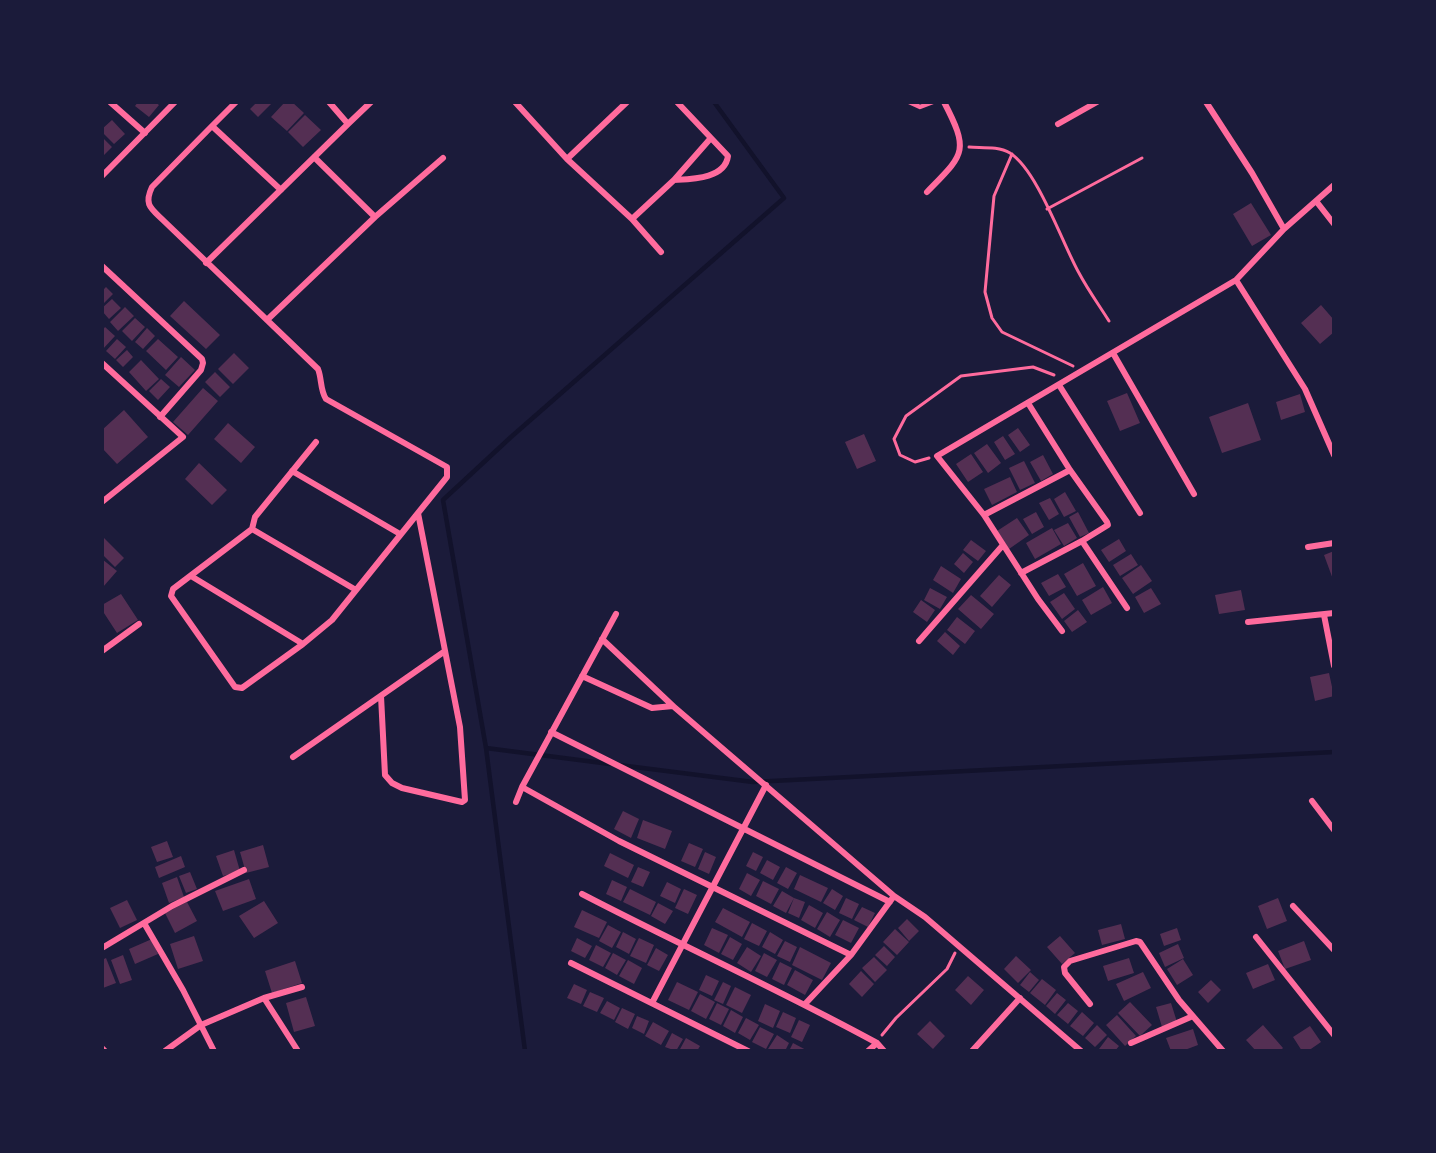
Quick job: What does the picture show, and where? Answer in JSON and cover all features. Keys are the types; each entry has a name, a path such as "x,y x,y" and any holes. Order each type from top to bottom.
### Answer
{"street":[{"path":"110,102 145,133"},
{"path":"102,176 176,102"},
{"path":"236,102 152,187 147,200 149,206 318,369 322,393 326,399 447,466 447,477 332,620 242,688 235,687 171,596 173,589 252,530 255,517 316,442"},
{"path":"329,102 348,124"},
{"path":"206,263 371,102"},
{"path":"515,102 567,159 632,219 661,252"},
{"path":"567,159 627,102"},
{"path":"674,180 696,179 716,172 724,165 728,156 676,102"},
{"path":"927,192 955,163 961,147 957,128 944,102"},
{"path":"1058,124 1097,102"},
{"path":"1206,102 1252,173 1284,229"},
{"path":"212,126 281,190"},
{"path":"632,219 674,180 710,139"},
{"path":"314,157 375,217"},
{"path":"267,320 375,217 442,158"},
{"path":"1062,631 984,515 937,456 1236,280 1284,229 1334,185"},
{"path":"1316,201 1334,224"},
{"path":"102,266 202,359 201,370 160,417"},
{"path":"1236,280 1305,388 1334,454"},
{"path":"1113,353 1194,494"},
{"path":"102,363 183,437 102,502"},
{"path":"1059,385 1140,513"},
{"path":"1022,573 1106,528 1107,522 1070,470 1028,403"},
{"path":"984,515 1070,470"},
{"path":"292,471 400,534"},
{"path":"381,696 386,775 392,783 402,788 462,802 465,800 460,727 418,513"},
{"path":"252,530 356,590"},
{"path":"1082,542 1127,608"},
{"path":"1308,547 1334,543"},
{"path":"919,641 1003,545"},
{"path":"191,576 303,644"},
{"path":"1248,622 1334,613"},
{"path":"516,802 551,732 616,614"},
{"path":"1324,615 1334,666"},
{"path":"102,651 139,624"},
{"path":"602,639 673,706 892,899"},
{"path":"293,757 445,651"},
{"path":"582,676 652,708 673,706"},
{"path":"551,732 925,917 1081,1051"},
{"path":"652,1003 745,828 763,783"},
{"path":"522,787 619,841 851,955"},
{"path":"1312,801 1334,830"},
{"path":"102,948 172,906 244,870"},
{"path":"582,894 682,946 805,1004 877,1043 884,1051"},
{"path":"805,1004 851,955 892,899"},
{"path":"1293,906 1334,950"},
{"path":"144,922 214,1051"},
{"path":"1256,937 1334,1035"},
{"path":"1090,1004 1065,973 1064,966 1070,961 1136,941 1140,942 1179,1000 1223,1051"},
{"path":"571,963 748,1051"},
{"path":"165,1051 201,1025 264,998 302,987"},
{"path":"264,998 298,1051"},
{"path":"972,1051 1020,998"},
{"path":"1131,1043 1193,1016"},
{"path":"868,1051 877,1043"}],"lane":[{"path":"909,102 920,106 933,102"}],"path":[{"path":"961,147 1001,149 1012,154 1024,166 1034,181 1079,273 1109,321"},
{"path":"1012,154 994,196 985,292 993,318 1002,332 1063,360 1082,372"},
{"path":"1047,209 1142,158"},
{"path":"937,456 915,462 900,455 894,439 906,416 961,376 1033,367 1066,380"},
{"path":"877,1043 896,1018 947,969 958,946"}],"building":[{"path":"138,102 155,102 159,105 149,117 135,106"},
{"path":"257,102 273,102 258,117 250,109"},
{"path":"285,102 292,102 304,113 287,131 271,117"},
{"path":"305,115 321,130 303,147 288,132"},
{"path":"112,120 125,134 114,144 102,132 102,129"},
{"path":"102,137 112,147 102,157"},
{"path":"1251,203 1271,235 1252,246 1233,214"},
{"path":"106,287 113,294 102,305 102,289"},
{"path":"112,299 121,308 109,319 102,308"},
{"path":"184,301 220,335 206,349 170,316"},
{"path":"1321,305 1334,320 1334,332 1320,344 1301,323"},
{"path":"125,307 134,316 118,331 110,322"},
{"path":"135,318 145,327 132,341 122,331"},
{"path":"105,327 115,336 102,350 102,331"},
{"path":"147,328 155,336 143,349 135,342"},
{"path":"117,339 126,347 115,359 106,351"},
{"path":"158,339 178,357 166,370 146,351"},
{"path":"127,350 133,357 123,367 116,360"},
{"path":"234,353 249,368 233,384 218,369"},
{"path":"181,357 195,370 179,387 165,375"},
{"path":"141,360 159,379 146,391 129,372"},
{"path":"215,372 230,387 220,397 205,382"},
{"path":"161,379 170,387 158,400 149,391"},
{"path":"203,388 218,401 188,435 173,422"},
{"path":"1127,393 1140,423 1120,431 1107,401"},
{"path":"1300,394 1305,412 1281,420 1276,402"},
{"path":"1248,403 1261,440 1222,453 1209,417"},
{"path":"124,410 148,437 117,464 102,448 102,430"},
{"path":"228,423 255,447 241,463 214,439"},
{"path":"1018,428 1030,445 1020,452 1008,435"},
{"path":"864,434 876,461 857,469 845,442"},
{"path":"1003,436 1015,454 1005,460 994,442"},
{"path":"987,444 1001,463 988,473 974,453"},
{"path":"971,454 983,472 968,482 956,464"},
{"path":"1043,455 1053,474 1041,481 1030,462"},
{"path":"1024,461 1035,483 1020,490 1009,468"},
{"path":"199,463 227,490 212,505 185,479"},
{"path":"1010,477 1017,492 992,505 984,489"},
{"path":"1065,492 1076,511 1064,517 1054,499"},
{"path":"1050,498 1059,514 1049,520 1039,503"},
{"path":"1036,512 1044,527 1032,534 1023,519"},
{"path":"1078,512 1089,533 1080,537 1069,517"},
{"path":"1017,518 1029,535 1009,549 997,531"},
{"path":"1068,523 1077,538 1064,546 1054,530"},
{"path":"1052,528 1061,544 1035,559 1026,543"},
{"path":"102,536 124,558 115,567 102,554"},
{"path":"1119,539 1126,551 1109,562 1101,550"},
{"path":"971,540 986,551 978,561 963,550"},
{"path":"1334,551 1334,582 1324,555"},
{"path":"963,553 973,562 964,573 954,564"},
{"path":"1131,554 1138,565 1120,576 1113,565"},
{"path":"102,559 117,571 103,587 102,586"},
{"path":"1083,563 1096,586 1077,596 1064,574"},
{"path":"1141,565 1152,581 1133,594 1122,578"},
{"path":"941,566 961,579 953,593 933,580"},
{"path":"1058,574 1066,587 1049,596 1041,583"},
{"path":"999,575 1011,585 992,607 980,596"},
{"path":"1103,587 1112,603 1091,615 1082,600"},
{"path":"930,588 947,597 940,609 924,600"},
{"path":"1151,588 1161,604 1144,613 1135,597"},
{"path":"1241,590 1245,610 1219,614 1215,595"},
{"path":"1064,593 1075,609 1062,619 1050,602"},
{"path":"121,594 138,620 117,633 102,610 102,605"},
{"path":"971,595 994,614 981,629 958,609"},
{"path":"921,600 935,610 927,622 913,612"},
{"path":"1078,610 1087,622 1072,632 1064,621"},
{"path":"957,617 975,631 965,644 947,630"},
{"path":"945,632 960,646 953,655 937,641"},
{"path":"1329,673 1334,696 1315,701 1310,677"},
{"path":"623,811 639,819 631,838 614,829"},
{"path":"643,820 672,831 665,849 637,838"},
{"path":"167,841 173,857 157,862 151,847"},
{"path":"689,843 703,849 695,867 681,861"},
{"path":"263,845 269,867 246,873 240,852"},
{"path":"234,850 240,871 223,876 216,856"},
{"path":"705,852 716,857 709,874 698,869"},
{"path":"753,852 763,857 756,871 746,866"},
{"path":"610,853 634,865 628,878 604,866"},
{"path":"181,856 185,867 159,878 155,867"},
{"path":"767,860 780,867 773,880 760,873"},
{"path":"638,867 650,872 643,887 631,882"},
{"path":"786,867 797,873 788,889 777,883"},
{"path":"190,872 197,889 186,893 179,876"},
{"path":"747,873 760,880 751,896 739,889"},
{"path":"800,875 828,888 821,902 794,889"},
{"path":"177,877 184,897 169,903 162,883"},
{"path":"249,879 256,899 223,911 215,891"},
{"path":"612,880 627,887 621,901 606,894"},
{"path":"763,881 779,889 771,904 756,896"},
{"path":"667,882 681,889 675,903 660,896"},
{"path":"630,889 656,902 650,915 623,902"},
{"path":"684,889 697,895 688,914 675,908"},
{"path":"832,889 843,896 835,910 823,903"},
{"path":"782,891 794,898 786,913 773,906"},
{"path":"794,898 805,902 799,918 788,913"},
{"path":"846,898 859,904 852,919 839,913"},
{"path":"1278,898 1287,921 1267,929 1258,906"},
{"path":"127,900 137,920 120,928 110,908"},
{"path":"264,901 278,923 254,938 239,916"},
{"path":"187,902 197,921 175,933 165,913"},
{"path":"658,903 673,911 665,924 651,916"},
{"path":"809,905 823,913 815,928 801,920"},
{"path":"862,907 875,913 868,927 854,920"},
{"path":"723,908 750,922 742,937 715,922"},
{"path":"582,910 607,922 599,938 574,927"},
{"path":"827,912 840,920 830,937 817,929"},
{"path":"907,919 919,931 909,941 898,928"},
{"path":"843,920 859,928 851,943 835,935"},
{"path":"752,923 767,931 759,946 744,939"},
{"path":"1121,924 1125,939 1102,945 1098,930"},
{"path":"608,925 621,932 612,948 599,941"},
{"path":"712,928 728,935 719,953 704,945"},
{"path":"1177,928 1181,940 1164,946 1160,934"},
{"path":"895,929 909,942 897,955 883,942"},
{"path":"623,932 636,939 629,954 616,947"},
{"path":"770,932 783,940 775,954 762,947"},
{"path":"194,936 203,961 178,969 170,944"},
{"path":"1060,936 1075,953 1062,964 1047,947"},
{"path":"730,937 742,944 733,960 721,954"},
{"path":"577,938 592,946 585,958 571,951"},
{"path":"639,938 654,945 646,963 630,956"},
{"path":"152,939 158,954 135,964 129,949"},
{"path":"785,941 797,947 790,962 777,956"},
{"path":"1304,941 1311,960 1285,969 1278,951"},
{"path":"1178,944 1184,958 1165,967 1159,953"},
{"path":"596,945 611,953 603,967 589,960"},
{"path":"884,946 895,957 887,966 875,955"},
{"path":"747,947 761,956 751,972 737,963"},
{"path":"800,947 831,963 822,980 792,965"},
{"path":"656,948 668,955 659,971 647,965"},
{"path":"613,953 626,960 617,975 605,968"},
{"path":"764,953 777,960 767,977 755,971"},
{"path":"123,955 132,980 120,984 111,960"},
{"path":"1016,956 1031,970 1018,983 1004,969"},
{"path":"874,957 887,970 875,982 862,968"},
{"path":"106,958 116,983 103,988 102,960"},
{"path":"1129,958 1134,973 1108,981 1103,966"},
{"path":"1183,959 1193,975 1177,985 1167,969"},
{"path":"628,960 642,968 634,984 619,976"},
{"path":"295,961 302,983 272,993 265,971"},
{"path":"780,962 792,968 784,985 772,979"},
{"path":"1268,964 1275,980 1253,989 1246,973"},
{"path":"795,970 813,980 805,995 787,985"},
{"path":"861,971 874,984 862,997 849,984"},
{"path":"1030,972 1039,980 1029,992 1020,985"},
{"path":"1143,972 1151,988 1124,1001 1116,984"},
{"path":"706,975 719,981 712,996 699,990"},
{"path":"968,976 984,990 971,1005 955,990"},
{"path":"1042,979 1056,990 1045,1005 1030,993"},
{"path":"1211,980 1221,990 1208,1003 1198,992"},
{"path":"677,982 698,992 689,1010 668,1000"},
{"path":"723,982 731,986 723,1004 714,1000"},
{"path":"574,984 587,990 581,1004 567,998"},
{"path":"735,987 751,995 742,1013 726,1005"},
{"path":"590,992 604,998 597,1012 583,1006"},
{"path":"1057,993 1066,1000 1055,1014 1046,1006"},
{"path":"700,994 715,1002 706,1019 691,1011"},
{"path":"306,997 315,1026 294,1032 286,1003"},
{"path":"607,1001 620,1008 614,1020 600,1013"},
{"path":"1130,1002 1152,1025 1140,1036 1118,1013"},
{"path":"717,1003 729,1009 721,1025 709,1019"},
{"path":"1068,1003 1078,1011 1068,1024 1057,1015"},
{"path":"1171,1003 1177,1022 1162,1027 1156,1007"},
{"path":"765,1004 780,1011 773,1028 758,1021"},
{"path":"622,1008 635,1014 628,1029 615,1022"},
{"path":"731,1010 743,1017 735,1033 723,1026"},
{"path":"783,1012 796,1018 790,1033 776,1027"},
{"path":"1082,1012 1094,1023 1083,1036 1070,1026"},
{"path":"1117,1015 1136,1036 1125,1046 1106,1025"},
{"path":"637,1016 649,1021 644,1034 632,1028"},
{"path":"746,1018 759,1025 750,1040 738,1033"},
{"path":"799,1020 810,1025 802,1042 791,1037"},
{"path":"930,1021 945,1036 933,1049 917,1034"},
{"path":"653,1022 669,1031 661,1045 645,1036"},
{"path":"1097,1025 1107,1035 1095,1047 1085,1038"},
{"path":"1263,1025 1283,1048 1280,1051 1256,1051 1246,1040"},
{"path":"1310,1026 1321,1042 1308,1051 1302,1051 1293,1037"},
{"path":"760,1027 774,1034 766,1049 752,1042"},
{"path":"1193,1029 1198,1045 1182,1051 1171,1051 1166,1038"},
{"path":"672,1033 683,1039 676,1051 665,1047"},
{"path":"777,1035 789,1043 785,1051 768,1049"},
{"path":"1108,1037 1119,1046 1115,1051 1101,1051 1099,1049"},
{"path":"686,1038 700,1046 697,1051 679,1051"},
{"path":"793,1043 808,1051 789,1051"}],"waterway":[{"path":"525,1051 486,748 443,500 511,437 784,198 714,102"},
{"path":"486,748 610,764"},
{"path":"619,765 753,782 1334,752"}]}
